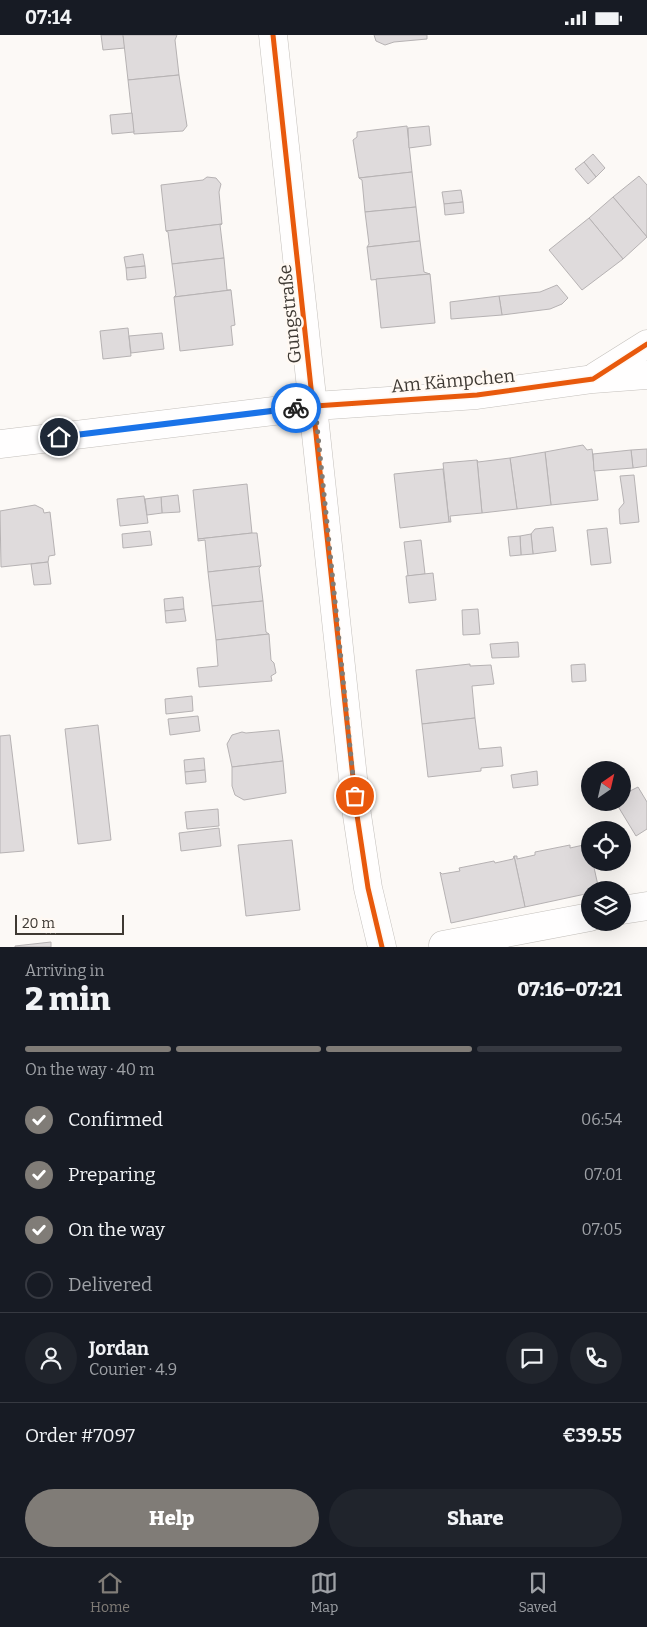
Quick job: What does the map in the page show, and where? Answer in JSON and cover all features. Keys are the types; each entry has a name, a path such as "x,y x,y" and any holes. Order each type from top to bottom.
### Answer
{"street":[{"name":"Gungstraße","path":"273,35 315,406 357,815 368,888 382,947"},
{"path":"593,379 647,344"},
{"name":"Am Kämpchen","path":"0,444 315,406 477,395 593,379 647,375"},
{"path":"631,909 647,906"},
{"path":"442,945 581,919"}],"building":[{"path":"101,35 123,35 125,48 103,50"},
{"path":"123,35 177,35 175,40 179,75 128,80"},
{"path":"374,35 427,35 427,39 394,42 385,45 376,41"},
{"path":"179,75 187,126 183,131 134,134 128,80"},
{"path":"132,113 134,132 112,134 110,115"},
{"path":"407,126 412,172 359,178 353,140 357,137 357,132"},
{"path":"429,126 431,145 409,148 408,128"},
{"path":"593,154 605,168 596,177 584,162"},
{"path":"584,162 596,177 588,184 575,169"},
{"path":"412,172 416,207 365,212 362,180 359,178"},
{"path":"639,176 647,185 647,237 613,197"},
{"path":"207,177 216,178 221,184 219,192 222,224 166,231 161,185 203,180"},
{"path":"461,190 463,202 444,204 442,192"},
{"path":"613,197 647,237 623,259 589,218"},
{"path":"463,202 464,213 445,215 444,204"},
{"path":"416,207 420,241 367,247 369,244 365,212"},
{"path":"589,218 623,259 582,290 549,250"},
{"path":"222,224 220,225 224,258 172,264 168,232 166,231"},
{"path":"420,241 424,272 430,274 371,280 367,247"},
{"path":"143,254 145,266 126,268 124,257"},
{"path":"224,258 227,290 231,290 174,297 176,295 172,264"},
{"path":"145,266 146,278 127,280 126,268"},
{"path":"430,274 435,323 381,328 376,279"},
{"path":"557,285 568,298 562,304 550,309 502,315 499,296 540,292"},
{"path":"231,290 235,325 231,326 233,345 180,351 174,297"},
{"path":"499,296 502,315 451,319 450,302"},
{"path":"128,328 131,356 103,359 100,331"},
{"path":"162,333 164,349 131,353 129,336"},
{"path":"583,445 587,450 592,449 598,500 551,505 545,452"},
{"path":"647,449 647,466 633,468 631,450"},
{"path":"631,450 633,468 594,471 593,454"},
{"path":"545,452 551,505 517,509 510,458"},
{"path":"510,458 517,509 482,513 477,460 478,462"},
{"path":"477,460 482,513 450,516 451,522 449,522 443,463"},
{"path":"443,469 449,522 400,528 394,474"},
{"path":"634,475 639,522 620,524 619,509 624,503 620,476"},
{"path":"247,484 252,533 198,539 193,490"},
{"path":"178,495 180,512 162,513 161,497"},
{"path":"144,496 148,523 120,526 117,499"},
{"path":"161,497 162,513 147,515 145,499"},
{"path":"35,505 43,509 44,513 50,512 55,555 49,556 48,562 1,567 0,511"},
{"path":"553,527 556,551 533,554 531,534 535,529"},
{"path":"607,528 611,563 591,565 587,530"},
{"path":"150,531 152,545 123,548 122,534"},
{"path":"257,533 261,566 208,572 205,540 198,541 198,539"},
{"path":"531,534 533,554 521,555 520,536"},
{"path":"520,536 521,555 510,556 508,537"},
{"path":"421,540 425,574 408,576 404,542"},
{"path":"48,562 51,584 34,585 31,564"},
{"path":"261,566 259,568 263,601 212,606 208,572"},
{"path":"433,573 436,600 409,603 406,576"},
{"path":"183,597 184,609 165,611 164,599"},
{"path":"263,601 266,632 269,634 216,640 212,606"},
{"path":"184,609 186,621 166,623 165,611"},
{"path":"478,609 480,634 463,635 462,610"},
{"path":"269,634 271,660 274,663 276,673 271,676 272,681 199,687 197,668 218,666 216,640"},
{"path":"518,642 519,657 492,658 490,644"},
{"path":"470,664 470,666 491,665 494,684 472,686 475,718 422,724 416,670"},
{"path":"585,664 586,681 572,682 571,665"},
{"path":"192,696 193,711 166,714 165,699"},
{"path":"198,716 200,731 170,735 168,719"},
{"path":"475,718 479,749 501,747 503,766 481,768 481,771 428,777 422,724"},
{"path":"98,725 111,840 78,844 65,729"},
{"path":"279,730 283,761 232,767 227,744 232,735 242,732"},
{"path":"10,735 24,851 0,853 0,736"},
{"path":"204,758 205,770 185,772 184,760"},
{"path":"283,761 286,793 244,800 235,795 232,786 232,767"},
{"path":"205,770 206,782 186,784 185,772"},
{"path":"537,771 538,785 513,788 511,775"},
{"path":"638,787 647,802 647,829 636,836 631,828 631,821 627,821 621,811 631,811 631,790"},
{"path":"218,809 219,826 187,829 185,812"},
{"path":"219,828 221,846 181,851 179,833"},
{"path":"292,840 300,910 246,916 238,845"},
{"path":"570,845 570,848 581,846 581,871 595,871 597,881 581,881 581,895 525,907 514,856 517,856 517,859 535,855 535,852"},
{"path":"514,856 525,907 451,923 440,872 442,874 460,871 459,868 494,861 495,863 513,859"},
{"path":"51,942 51,947 15,947 15,946"}],"cycle path":[{"path":"273,35 357,815 368,888 382,947"},
{"path":"315,406 477,395 593,379 647,344"}],"way so far":[{"path":"296,408 315,406 355,796"}],"route":[{"path":"59,437 296,408"}]}
